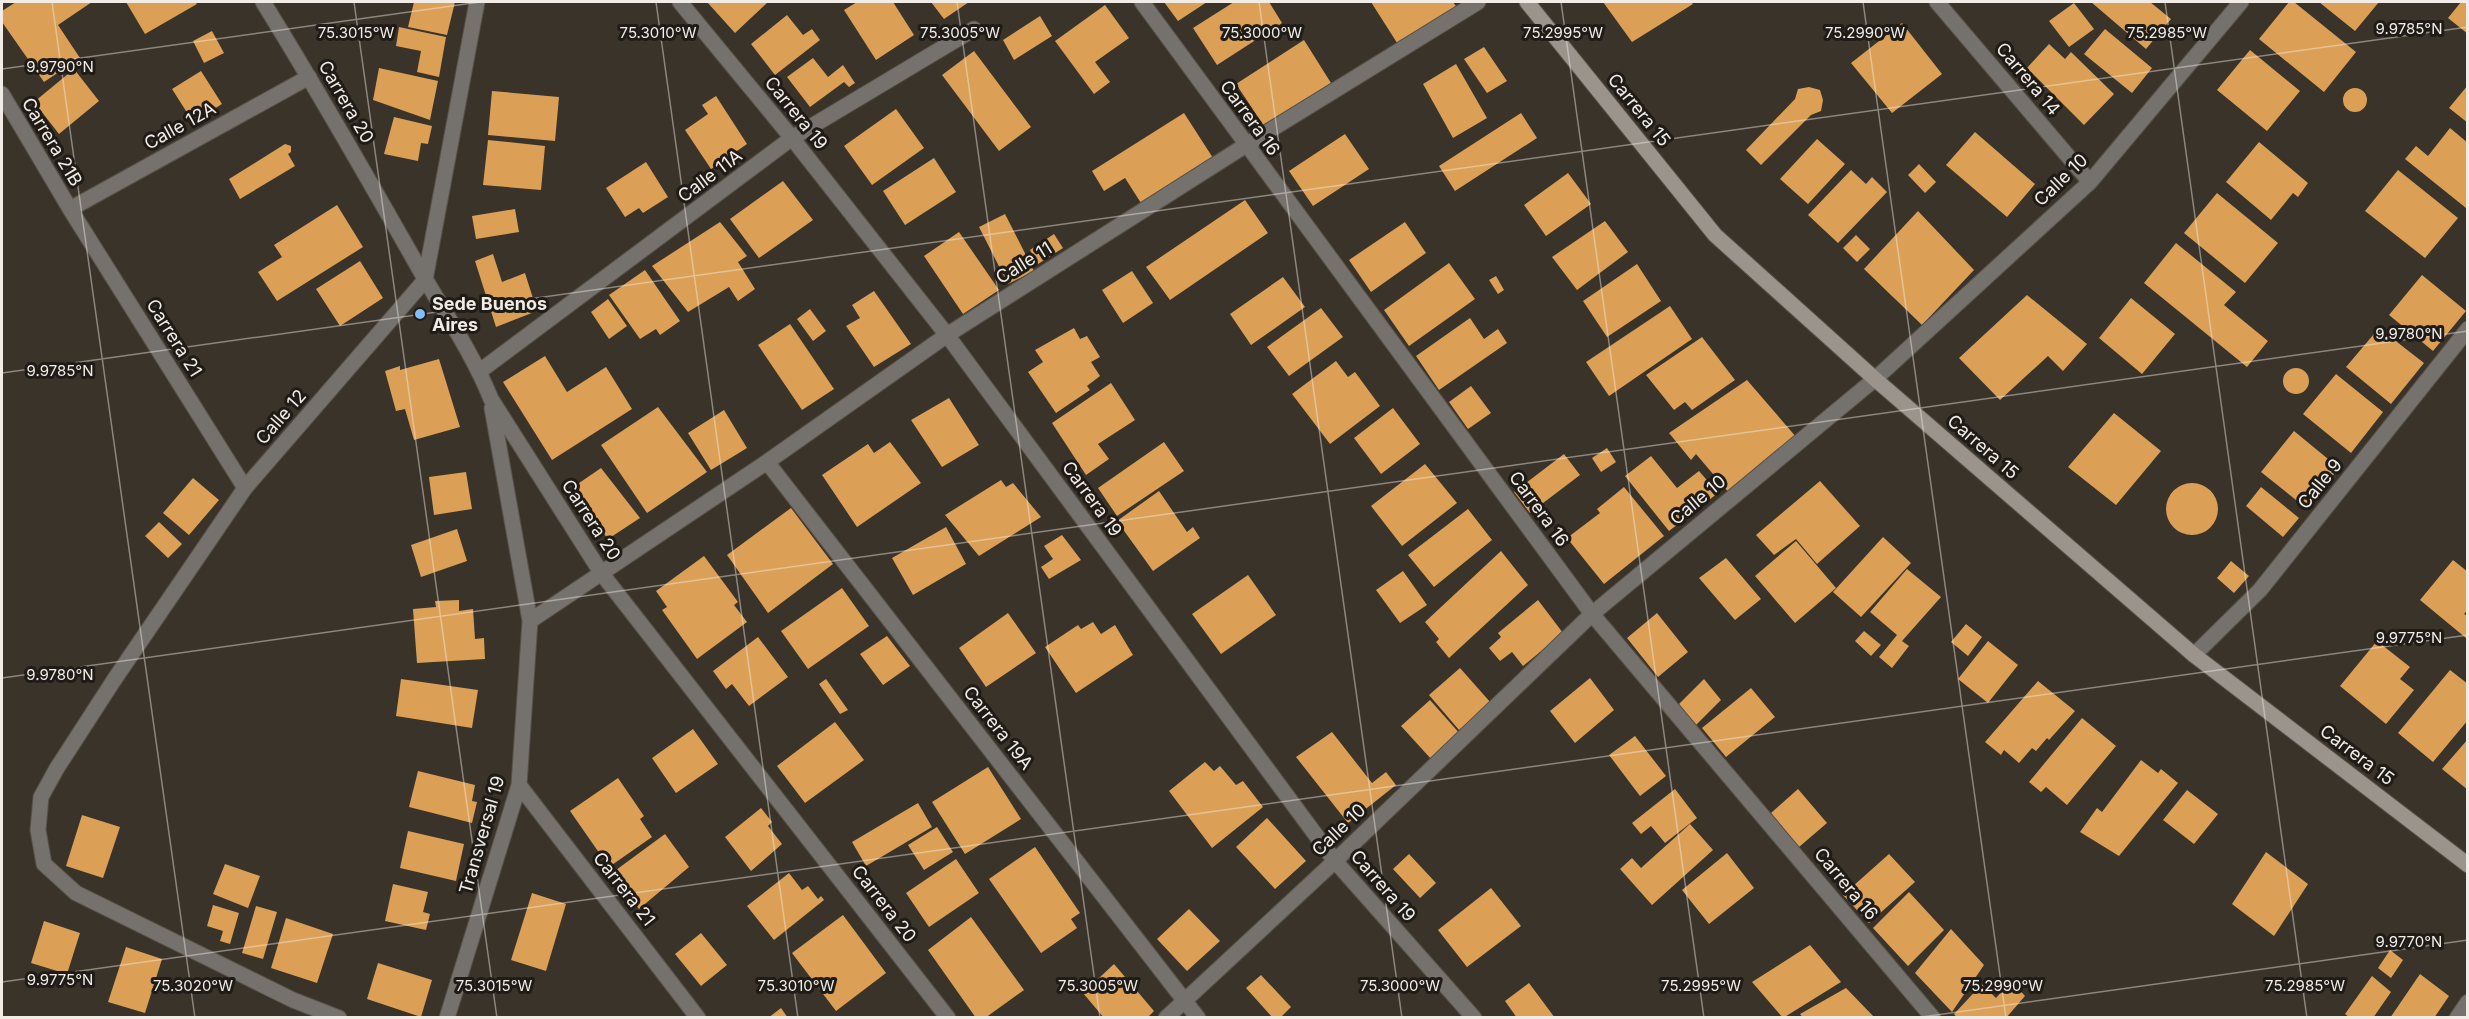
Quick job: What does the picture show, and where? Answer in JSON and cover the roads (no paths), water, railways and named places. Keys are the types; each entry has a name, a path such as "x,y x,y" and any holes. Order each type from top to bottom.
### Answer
{"street":[{"name":"Carrera 20","path":"263,2 309,76 480,371 491,399 602,574 948,1017"},
{"path":"425,279 477,2"},
{"name":"Carrera 19","path":"680,2 792,138 947,335 1335,861 1474,1017"},
{"name":"Carrera 16","path":"1142,2 1592,614 1933,1017"},
{"name":"Calle 11","path":"602,574 767,462 947,335 1246,145 1478,2"},
{"name":"Carrera 15","path":"1527,2 1715,235 1875,379 2194,655 2468,865"},
{"name":"Carrera 14","path":"1937,2 2090,182"},
{"name":"Calle 10","path":"1166,1017 1335,861 1592,614 1875,379 2090,182 2241,2"},
{"name":"Calle 11A","path":"480,371 792,138 974,29"},
{"name":"Calle 12A","path":"70,209 309,76"},
{"name":"Carrera 21B","path":"2,94 70,209"},
{"name":"Carrera 21","path":"70,209 245,488"},
{"name":"Calle 12","path":"339,1017 293,1000 76,893 44,864 38,830 41,797 57,768 245,488 425,279"},
{"name":"Calle 9","path":"2194,655 2260,590 2468,329"},
{"name":"Transversal 19","path":"447,1017 519,785 530,621 491,399"},
{"name":"Carrera 19A","path":"767,462 1198,1017"},
{"path":"530,621 602,574"},
{"name":"Carrera 21","path":"519,785 698,1017"},
{"path":"2457,1017 2468,1002"}],"place":[{"name":"Sede Buenos Aires","path":"420,314"}]}
